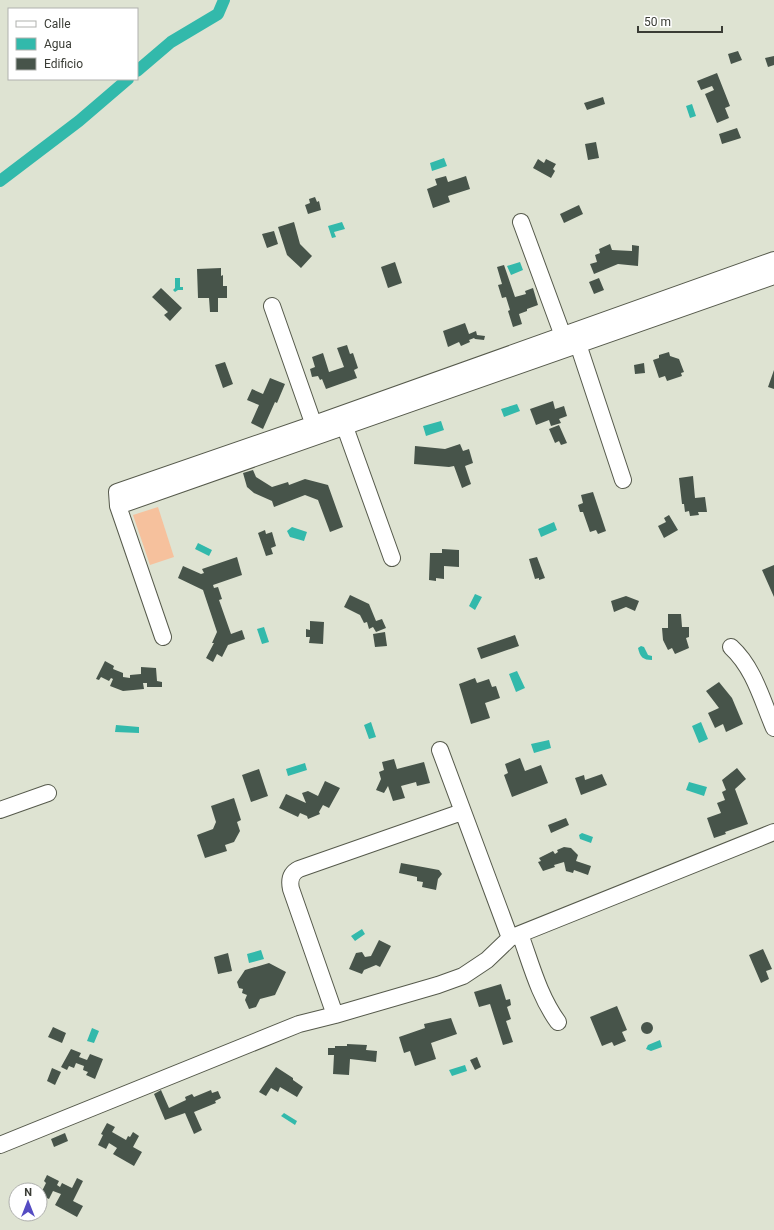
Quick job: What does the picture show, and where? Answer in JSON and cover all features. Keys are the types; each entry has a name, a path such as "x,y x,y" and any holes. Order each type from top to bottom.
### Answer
{"street":[{"path":"521,222 572,337 623,480"},
{"path":"163,638 117,499 316,430 572,337 774,260"},
{"path":"572,337 774,276"},
{"path":"272,306 316,430"},
{"path":"343,420 392,558"},
{"path":"731,647 740,655 749,668 774,728"},
{"path":"440,750 462,812 515,936 541,993 558,1022"},
{"path":"0,810 48,793"},
{"path":"335,1015 291,889 291,876 299,869 462,812"},
{"path":"0,1145 299,1024 438,985 463,976 488,960 515,936 774,832"}],"shaded area":[{"path":"158,507 174,557 150,565 133,515"}],"water":[{"path":"692,104 696,116 690,118 686,106"},
{"path":"444,158 447,166 432,171 430,163"},
{"path":"342,222 345,229 334,232 336,237 332,238 328,226"},
{"path":"520,262 523,270 511,275 507,266"},
{"path":"175,278 180,278 180,287 183,287 183,290 178,290 175,292 173,290 175,288"},
{"path":"517,404 520,411 504,417 501,409"},
{"path":"441,421 444,430 426,436 423,426"},
{"path":"554,522 557,530 541,537 538,529"},
{"path":"292,527 307,532 304,541 290,537 287,531"},
{"path":"198,543 212,550 209,556 195,549"},
{"path":"475,594 482,597 475,610 469,606"},
{"path":"264,627 269,642 262,644 257,629"},
{"path":"641,646 644,647 648,655 652,656 652,660 644,659 641,656 638,648"},
{"path":"517,671 525,688 516,692 509,674"},
{"path":"371,722 376,737 369,739 364,725"},
{"path":"701,722 708,739 699,743 692,726"},
{"path":"116,725 139,727 139,733 115,732"},
{"path":"549,740 551,748 534,753 531,744"},
{"path":"305,763 307,770 288,776 286,769"},
{"path":"689,782 707,787 704,796 686,790"},
{"path":"582,833 593,837 591,843 580,839 579,835"},
{"path":"362,929 365,934 355,941 351,936"},
{"path":"261,950 264,959 249,963 247,954"},
{"path":"92,1028 99,1031 94,1043 87,1041"},
{"path":"660,1040 662,1047 651,1051 646,1049 648,1045"},
{"path":"465,1065 467,1071 452,1076 449,1070"},
{"path":"284,1113 297,1121 295,1125 281,1116"}],"building":[{"path":"738,51 742,60 731,64 728,54"},
{"path":"774,56 774,65 768,67 765,58"},
{"path":"717,73 730,106 725,108 729,118 717,123 705,94 714,90 712,86 701,90 697,81"},
{"path":"603,97 605,104 587,110 584,103"},
{"path":"737,128 741,138 722,144 719,134"},
{"path":"596,142 599,158 588,160 585,144"},
{"path":"538,159 544,163 546,159 556,164 553,169 555,171 551,178 533,168"},
{"path":"446,176 448,182 466,176 470,189 448,196 450,202 433,208 427,189 437,185 435,179"},
{"path":"315,197 317,202 319,201 321,210 308,214 305,205 310,203 309,199"},
{"path":"579,205 583,214 564,223 560,214"},
{"path":"294,222 300,244 312,256 301,268 287,255 278,227"},
{"path":"274,231 278,244 267,248 262,234"},
{"path":"610,244 612,250 632,251 632,245 639,246 638,266 618,264 594,274 590,264 597,262 595,255 600,253 599,249"},
{"path":"395,262 402,283 388,288 381,267"},
{"path":"504,265 515,297 526,294 525,291 533,288 538,305 519,314 522,324 513,327 508,311 510,310 506,297 502,298 498,285 502,284 497,267"},
{"path":"221,268 221,276 223,275 223,286 227,286 227,298 218,298 218,312 210,312 209,298 198,298 197,269"},
{"path":"599,278 604,290 594,294 589,282"},
{"path":"161,288 182,308 170,321 164,315 168,312 152,297"},
{"path":"465,323 469,334 476,331 477,335 485,336 484,340 474,338 469,340 470,342 461,346 459,342 448,347 443,331"},
{"path":"347,345 350,354 353,353 358,368 354,370 357,378 326,389 322,379 320,380 318,376 312,377 310,369 315,367 312,357 323,353 329,372 344,367 337,348"},
{"path":"669,352 670,356 679,359 684,372 681,373 682,376 667,381 665,376 659,378 653,360 659,358 659,355"},
{"path":"225,362 233,384 223,388 215,365"},
{"path":"644,363 645,373 635,374 634,365"},
{"path":"774,370 774,389 768,387"},
{"path":"270,378 285,384 263,429 251,423 259,405 247,400 252,389 263,394"},
{"path":"553,401 555,409 564,406 567,416 559,419 561,423 551,426 549,420 536,425 530,409"},
{"path":"559,425 567,443 561,445 559,441 555,443 549,429"},
{"path":"460,444 463,451 469,449 473,463 465,466 471,484 462,488 454,466 449,467 414,464 415,446 445,449"},
{"path":"253,470 256,477 272,487 288,482 289,485 305,479 328,485 343,527 330,532 318,500 305,495 274,507 272,501 254,493 247,487 243,473"},
{"path":"693,476 695,498 705,497 707,512 698,512 699,515 690,516 689,511 685,512 684,504 682,504 679,478"},
{"path":"593,492 606,531 598,534 596,530 590,532 583,512 580,512 578,505 583,503 581,495"},
{"path":"669,515 678,530 664,538 658,526 666,522 664,518"},
{"path":"265,530 266,534 272,532 276,546 271,548 273,554 266,556 258,533"},
{"path":"442,549 459,550 459,567 444,566 444,579 436,578 436,581 429,580 430,553 442,553"},
{"path":"237,557 242,575 213,585 214,588 218,587 222,599 219,600 231,634 242,630 245,639 228,645 222,657 217,654 213,662 206,658 214,643 212,643 217,632 203,590 178,578 183,566 201,574 204,573 202,569"},
{"path":"537,557 545,578 539,580 539,578 535,579 529,559"},
{"path":"774,565 774,597 762,570"},
{"path":"350,595 369,604 376,621 382,619 386,628 376,632 373,627 369,629 367,622 364,623 360,615 344,607"},
{"path":"626,596 639,601 635,611 626,607 614,612 611,601"},
{"path":"668,614 681,614 682,627 689,627 689,637 686,638 689,648 675,654 672,648 668,650 663,640 662,628 668,628"},
{"path":"310,621 324,622 323,644 309,643 310,637 306,637 306,629 310,630"},
{"path":"385,632 387,646 375,647 373,634"},
{"path":"515,635 519,646 481,659 477,648"},
{"path":"105,661 114,666 113,669 123,673 123,677 130,678 130,675 141,674 141,667 156,668 157,681 162,682 162,687 147,687 147,683 143,683 144,689 123,691 110,686 113,679 111,678 109,681 101,677 99,680 96,679"},
{"path":"475,678 477,683 489,679 492,687 496,686 500,698 485,703 490,718 471,724 459,684"},
{"path":"719,682 732,698 743,724 726,732 723,724 715,728 708,713 719,708 706,691"},
{"path":"520,758 525,771 541,765 548,783 512,797 504,775 508,773 505,764"},
{"path":"394,759 397,769 424,762 430,783 417,786 416,782 401,786 405,798 393,801 388,786 384,793 376,790 381,779 379,772 384,770 382,762"},
{"path":"737,768 746,779 735,789 748,824 725,832 726,834 714,838 707,818 721,813 717,803 725,800 722,792 726,790 722,780"},
{"path":"259,769 268,796 251,802 242,775"},
{"path":"602,774 607,785 581,795 575,778 584,775 585,780"},
{"path":"325,781 340,788 329,808 323,805 319,812 320,814 308,819 307,816 300,813 298,817 279,808 286,794 306,803 302,793 308,791 318,796"},
{"path":"234,798 241,820 237,822 240,831 234,842 225,845 227,851 205,858 197,835 213,829 216,822 211,806"},
{"path":"566,818 569,825 551,833 548,825"},
{"path":"564,847 571,848 578,855 576,861 591,866 588,875 574,870 573,873 566,871 564,862 543,871 538,862 541,861 539,858 553,851 555,854 558,852 557,850"},
{"path":"401,863 439,870 442,874 438,879 436,890 422,887 423,882 417,881 417,877 399,873"},
{"path":"379,940 391,946 380,967 376,965 364,970 362,974 349,969 356,953 362,952 365,957 371,956"},
{"path":"763,949 772,969 766,971 769,979 761,983 749,955"},
{"path":"228,953 232,971 218,974 214,957"},
{"path":"269,963 286,972 275,995 260,999 256,1007 249,1009 245,1000 247,995 242,993 243,989 239,988 237,982 245,970"},
{"path":"501,984 506,1000 510,999 511,1005 507,1007 511,1019 506,1021 513,1042 503,1045 490,1004 479,1007 474,992"},
{"path":"617,1006 627,1030 622,1032 626,1041 614,1046 612,1042 602,1046 590,1017"},
{"path":"451,1018 457,1034 431,1043 436,1059 415,1066 410,1051 404,1053 399,1037 425,1028 424,1024"},
{"path":"645,1022 649,1022 653,1028 649,1034 645,1034 641,1030 641,1026"},
{"path":"53,1027 66,1033 62,1043 48,1037"},
{"path":"347,1044 367,1045 366,1050 377,1051 376,1062 350,1059 349,1075 333,1074 334,1055 328,1055 328,1048 335,1048 335,1046 347,1046"},
{"path":"71,1049 81,1053 79,1057 87,1060 90,1054 103,1059 95,1079 86,1075 88,1072 83,1070 84,1066 76,1063 74,1068 69,1066 67,1070 61,1067"},
{"path":"477,1057 481,1067 475,1070 470,1060"},
{"path":"276,1067 293,1078 293,1080 303,1087 297,1097 280,1087 278,1092 271,1088 266,1096 259,1092"},
{"path":"52,1068 61,1072 55,1085 47,1081"},
{"path":"161,1090 169,1108 186,1100 185,1097 192,1094 194,1097 211,1090 212,1093 218,1091 221,1098 215,1101 216,1103 194,1112 202,1130 194,1134 185,1113 165,1120 154,1094"},
{"path":"107,1123 115,1127 112,1132 126,1140 133,1132 139,1136 133,1147 142,1152 134,1166 113,1154 117,1148 109,1143 106,1149 98,1145 103,1135 101,1134"},
{"path":"65,1133 68,1141 54,1147 51,1139"},
{"path":"47,1175 59,1181 57,1185 60,1187 62,1183 72,1188 77,1178 83,1181 73,1201 83,1206 77,1217 55,1205 61,1194 53,1191 48,1199 48,1182 44,1181"}],"waterway":[{"path":"138,70 171,42 218,14 224,0"},
{"path":"0,181 79,121 127,80"}]}
